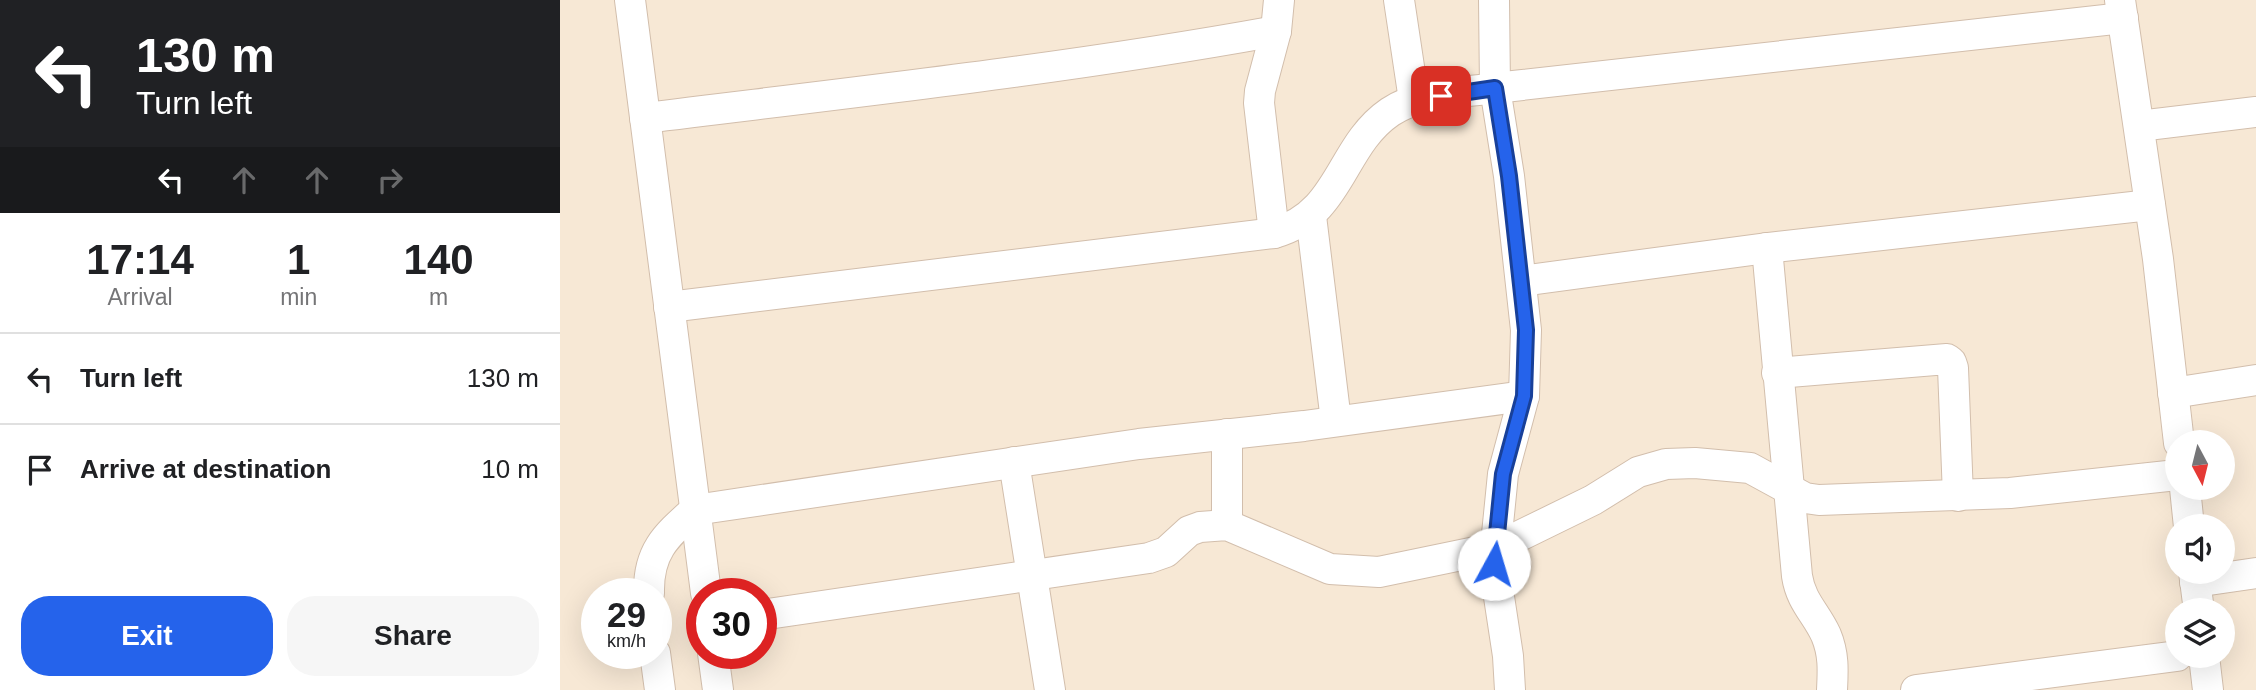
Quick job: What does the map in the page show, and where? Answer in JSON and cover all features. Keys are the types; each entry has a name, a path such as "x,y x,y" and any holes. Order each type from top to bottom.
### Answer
{"street":[{"path":"630,0 704,578"},
{"path":"1274,233 1259,103 1276,32 1279,0"},
{"path":"1399,0 1414,100"},
{"path":"1494,0 1495,88 1509,176 1526,330 1524,396 1503,474 1494,564 1508,656 1510,690"},
{"path":"669,307 1274,233 1293,227 1311,216 1324,201 1371,129 1391,111 1414,100 2122,9 2178,430"},
{"path":"645,118 1007,74 1181,49 1276,32"},
{"path":"2139,126 2256,112"},
{"path":"1521,282 1767,248 2150,205"},
{"path":"1311,216 1336,421"},
{"path":"1767,248 1799,588 1830,645 1833,659 1832,690"},
{"path":"1777,373 1947,359 1953,368 1958,496"},
{"path":"2174,393 2256,380"},
{"path":"649,578 654,556 663,540 695,510 1139,444 1524,396"},
{"path":"1227,434 1227,525"},
{"path":"1014,463 1050,690"},
{"path":"777,613 1157,556 1166,552 1189,531 1200,527 1227,525 1330,569 1379,572 1495,548 1593,500 1638,472 1667,464 1695,463 1750,468 1805,498 1819,500 2010,494 2165,476"},
{"path":"2196,588 2256,573"},
{"path":"1916,690 2165,658"},
{"path":"2205,668 2208,690"},
{"path":"657,669 660,690"},
{"path":"715,669 718,690"}],"shaded area":[{"path":"560,0 2256,0 2256,690 560,690"}],"route":[{"path":"1441,96 1495,88 1509,176 1526,330 1524,396 1503,474 1494,564"}]}
